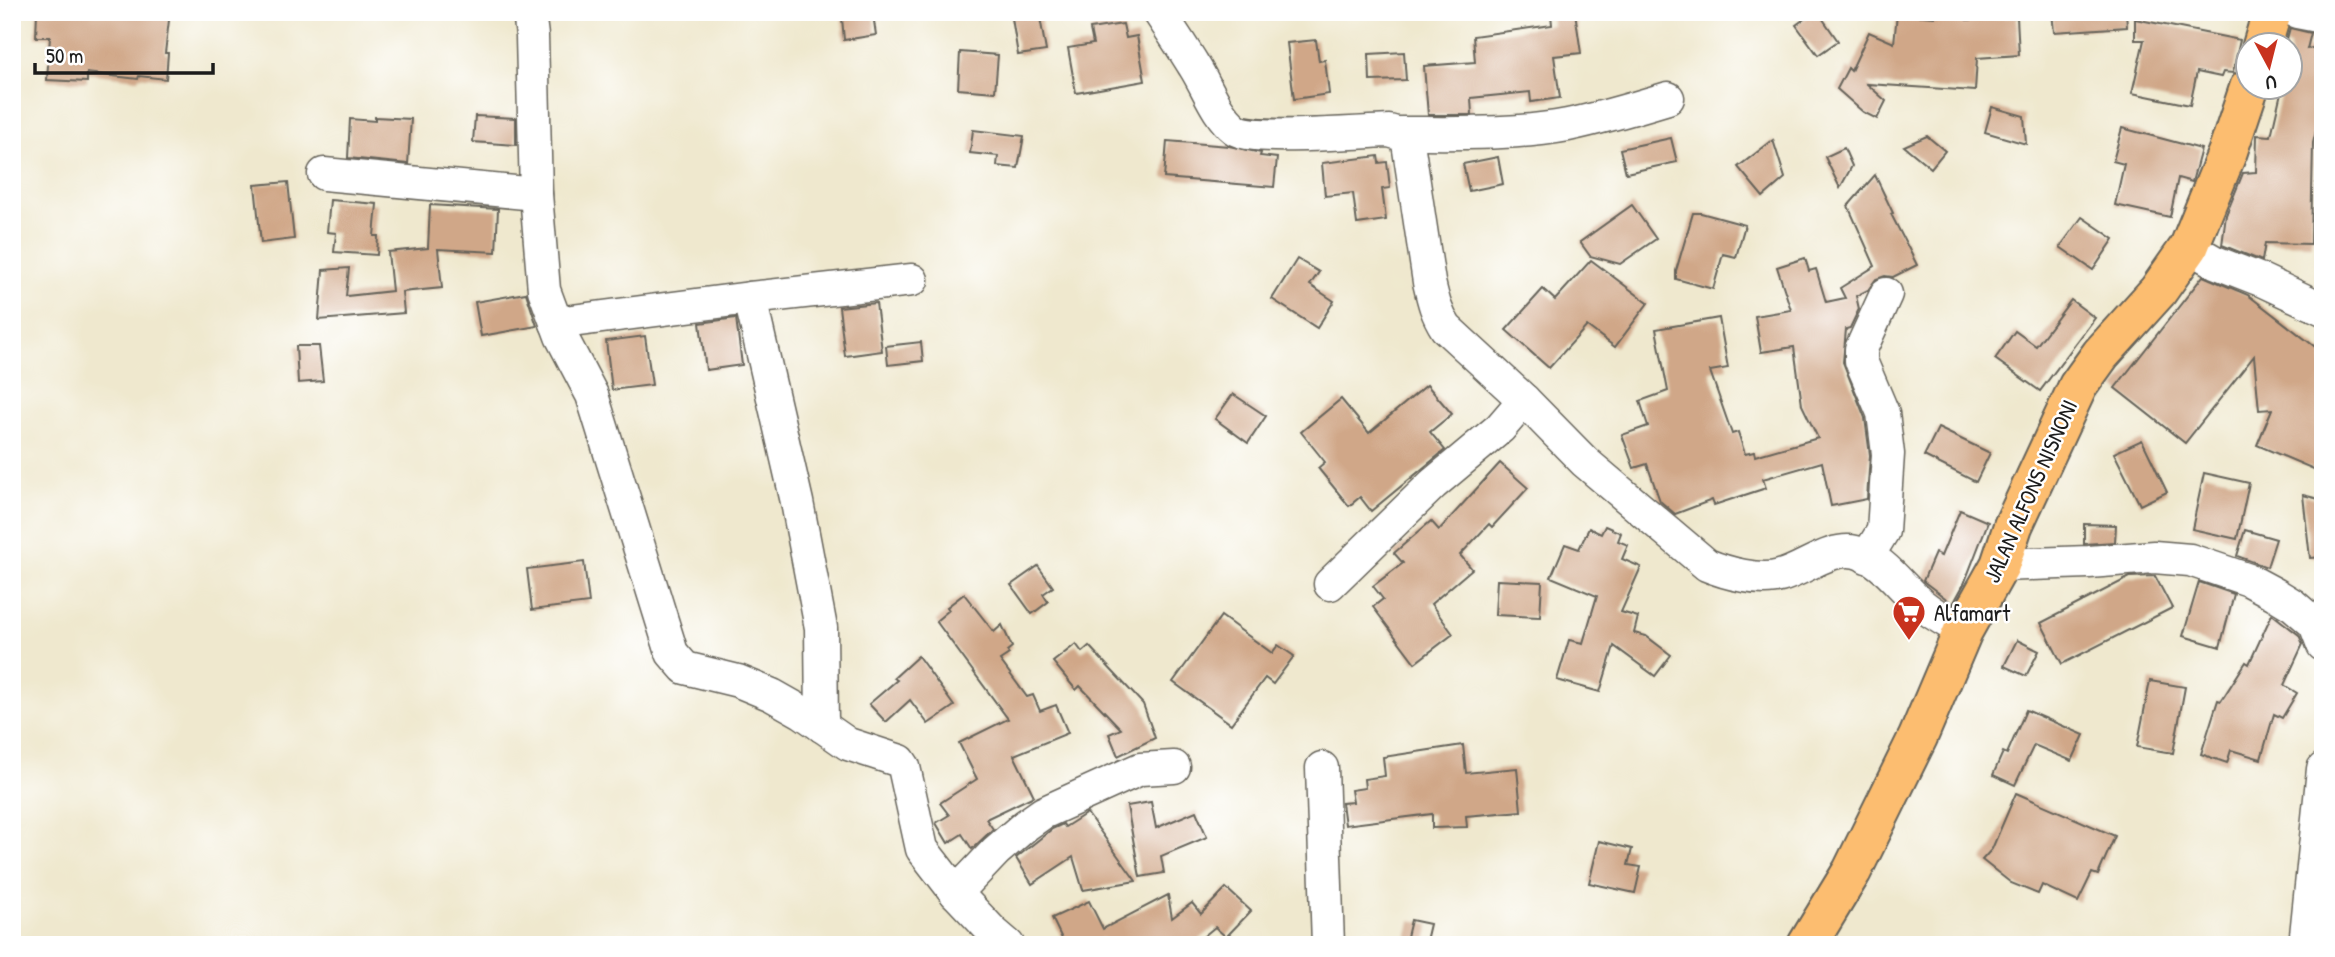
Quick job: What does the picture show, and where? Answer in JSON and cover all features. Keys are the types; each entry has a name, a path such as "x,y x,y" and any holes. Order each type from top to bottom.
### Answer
{"main road":[{"path":"2266,32 2272,12"},
{"name":"JALAN ALFONS NISNONI","path":"1807,945 1852,871 1918,737 1963,631 2000,565 2012,526 2078,386 2102,354 2158,291 2189,247 2228,151 2244,102"}],"street":[{"path":"529,12 536,194 544,290 566,347 592,395 676,660 685,668 738,681 772,695 848,744 900,761 904,768 922,849 956,893 1008,945"},
{"path":"1159,12 1217,107 1240,132 1263,135 1503,131 1566,125 1668,98"},
{"path":"2250,12 2253,32"},
{"path":"2297,12 2323,17"},
{"path":"1401,133 1408,136 1410,141 1429,282 1440,319 1446,328 1524,400 1585,462 1707,565 1729,573 1770,578 1782,576 1832,554 1846,551 1867,556 1923,606 1963,631"},
{"path":"324,174 536,194"},
{"path":"2189,247 2215,262 2323,309"},
{"path":"556,323 912,280"},
{"path":"1867,556 1883,531 1888,454 1883,414 1861,361 1861,349 1886,294"},
{"path":"751,298 797,502 821,628 822,726"},
{"path":"1330,584 1433,484 1500,428 1524,400"},
{"path":"2000,565 2154,557 2190,560 2258,584 2293,605 2320,634"},
{"path":"956,893 996,851 1044,813 1140,769 1174,768"},
{"path":"1322,768 1328,945"},
{"path":"2305,945 2323,769"}],"building":[{"path":"37,12 170,12 165,53 168,53 166,79 139,76 138,79 87,73 87,82 47,80 50,37 36,37"},
{"path":"1011,12 1039,12 1046,51 1018,55"},
{"path":"1575,12 1581,53 1554,56 1560,98 1531,102 1530,92 1471,98 1472,115 1428,115 1424,66 1475,62 1473,36 1552,25 1551,14"},
{"path":"1818,12 1838,41 1818,55 1796,25"},
{"path":"2052,12 2126,12 2127,27 2054,32"},
{"path":"873,14 876,35 844,40 842,18"},
{"path":"1897,14 1967,16 1967,20 2017,17 2019,55 1977,58 1975,91 1867,84 1886,101 1877,119 1863,112 1837,89 1848,68 1851,71 1869,32 1894,43"},
{"path":"2135,19 2234,39 2233,73 2223,72 2221,77 2197,72 2190,105 2132,93 2144,40 2135,40"},
{"path":"1123,24 1126,38 1137,36 1145,81 1076,93 1068,48 1093,44 1090,29"},
{"path":"2290,28 2311,33 2307,49 2323,46 2323,119 2319,119 2313,143 2311,244 2265,243 2262,261 2222,245 2226,215 2243,173 2256,172 2257,135 2271,136 2279,102 2304,102 2304,32 2289,32"},
{"path":"1316,40 1319,61 1325,60 1329,94 1294,99 1287,43"},
{"path":"960,52 998,55 995,92 958,89"},
{"path":"1404,52 1406,80 1370,81 1369,54"},
{"path":"1992,107 2024,116 2026,144 1985,132"},
{"path":"475,116 516,118 516,145 473,142"},
{"path":"375,117 411,119 408,164 348,158 350,119 375,121"},
{"path":"2122,128 2201,149 2192,182 2178,178 2170,217 2115,205 2124,164 2113,161"},
{"path":"973,130 1024,136 1018,168 997,166 998,156 970,153"},
{"path":"1927,136 1945,151 1931,168 1904,146"},
{"path":"1671,138 1677,162 1626,173 1620,149"},
{"path":"1773,140 1785,178 1763,197 1738,167"},
{"path":"1167,141 1229,146 1261,153 1260,156 1277,158 1274,187 1164,178"},
{"path":"1844,148 1852,166 1840,188 1825,157"},
{"path":"1378,156 1379,163 1387,162 1390,188 1382,189 1386,220 1357,224 1353,193 1325,196 1322,163"},
{"path":"1498,157 1503,184 1469,191 1463,164"},
{"path":"1875,175 1917,265 1893,277 1876,279 1868,290 1856,296 1859,309 1850,328 1846,329 1843,362 1865,418 1870,455 1867,499 1831,506 1822,462 1763,479 1766,488 1714,505 1712,500 1675,514 1660,501 1647,464 1634,468 1622,435 1648,426 1640,401 1668,391 1656,329 1719,318 1728,368 1710,371 1732,434 1738,432 1745,454 1754,452 1755,456 1818,438 1802,405 1794,347 1761,352 1755,316 1791,310 1777,267 1805,258 1809,271 1816,269 1826,302 1845,298 1840,288 1875,266 1848,206"},
{"path":"288,182 294,239 261,243 255,185"},
{"path":"330,200 377,204 374,236 378,236 377,255 334,252 336,233 327,232"},
{"path":"430,205 498,209 496,252 438,249 442,288 402,292 404,313 319,320 323,270 349,268 346,296 392,291 388,252 428,248"},
{"path":"1632,205 1656,239 1620,264 1590,256 1580,242"},
{"path":"1693,213 1745,225 1736,257 1723,254 1713,289 1676,279"},
{"path":"2082,217 2114,239 2093,270 2060,247"},
{"path":"1297,259 1319,272 1310,285 1334,301 1317,328 1272,299"},
{"path":"1591,260 1648,303 1615,347 1587,326 1549,368 1506,330 1543,289 1555,300"},
{"path":"2203,276 2248,295 2323,353 2323,473 2257,445 2272,409 2259,410 2254,356 2185,443 2115,388"},
{"path":"526,293 537,326 481,336 475,302"},
{"path":"2071,300 2095,318 2040,391 1995,359 2015,331 2036,346"},
{"path":"876,303 882,351 845,356 839,307"},
{"path":"736,318 742,365 706,370 700,323"},
{"path":"645,336 652,385 612,390 606,341"},
{"path":"921,342 923,361 888,365 886,346"},
{"path":"296,346 319,346 323,381 298,383"},
{"path":"1427,385 1452,414 1430,432 1445,450 1371,511 1360,497 1349,506 1318,468 1325,462 1301,432 1341,399 1369,433"},
{"path":"1233,394 1266,416 1248,443 1215,419"},
{"path":"1938,428 1990,453 1976,482 1924,456"},
{"path":"2142,440 2167,492 2140,505 2114,453"},
{"path":"1500,463 1528,488 1492,527 1489,524 1460,555 1472,569 1431,604 1453,634 1415,663 1373,607 1383,599 1373,586 1403,563 1394,553 1431,521 1439,530"},
{"path":"2204,473 2249,483 2237,539 2192,529"},
{"path":"2303,495 2323,500 2323,557 2310,558"},
{"path":"1960,510 1988,522 1964,584 1953,604 1923,581 1935,553 1941,556"},
{"path":"2084,524 2116,525 2115,542 2084,544"},
{"path":"1605,526 1621,533 1618,541 1628,545 1622,559 1641,567 1621,612 1638,617 1634,633 1646,636 1671,655 1655,676 1614,646 1600,692 1557,680 1569,640 1583,643 1597,596 1551,577 1565,544 1579,549 1589,528 1601,534"},
{"path":"2245,530 2276,539 2267,567 2237,556"},
{"path":"584,562 589,603 532,610 527,569"},
{"path":"1038,566 1053,587 1043,594 1048,602 1032,614 1011,585"},
{"path":"2155,576 2172,608 2062,664 2041,623 2130,577"},
{"path":"1497,580 1542,582 1540,617 1495,615"},
{"path":"2199,582 2234,594 2220,647 2183,636"},
{"path":"964,594 994,632 1002,625 1012,647 1007,651 1009,654 1000,660 1027,697 1033,695 1040,711 1056,705 1068,733 1014,755 1034,796 986,819 993,829 972,849 962,834 948,843 936,823 949,815 940,803 977,779 959,743 1008,719 936,621 949,610 947,607"},
{"path":"2272,614 2299,635 2303,644 2284,685 2297,693 2282,718 2274,714 2261,759 2231,750 2227,763 2201,754 2218,700 2221,701 2246,662 2249,664"},
{"path":"1221,616 1272,653 1278,645 1294,656 1273,684 1265,678 1231,724 1173,682"},
{"path":"2017,640 2039,651 2026,676 2004,666"},
{"path":"1076,644 1082,652 1089,646 1143,704 1155,738 1118,756 1109,734 1121,729 1080,686 1076,690 1053,662"},
{"path":"918,656 954,706 928,724 910,700 886,722 869,704 897,680 894,678"},
{"path":"2150,681 2185,687 2173,753 2137,747"},
{"path":"2026,710 2084,735 2072,761 2034,745 2015,785 1993,775 2003,752 2007,754"},
{"path":"1463,745 1466,773 1517,768 1521,811 1466,816 1467,827 1432,828 1432,814 1345,825 1342,803 1353,802 1351,790 1365,788 1364,779 1385,776 1383,757"},
{"path":"2016,793 2115,836 2098,875 2092,873 2078,902 2042,885 2038,894 2011,883 1982,860 1992,849"},
{"path":"1151,802 1156,828 1196,811 1207,837 1161,856 1164,873 1140,877 1127,806"},
{"path":"1087,813 1136,881 1083,890 1073,857 1032,884 1016,858 1052,829 1063,824 1065,827"},
{"path":"1599,841 1632,849 1628,865 1641,867 1635,893 1589,883"},
{"path":"1226,888 1251,911 1226,937 1215,927 1193,945 1106,945 1102,938 1089,945 1065,945 1052,918 1089,901 1103,929 1168,895 1172,918 1192,903 1201,914"},
{"path":"1411,920 1430,924 1425,945 1405,945"}],"place":[{"name":"Alfamart","path":"1909,642"}]}
